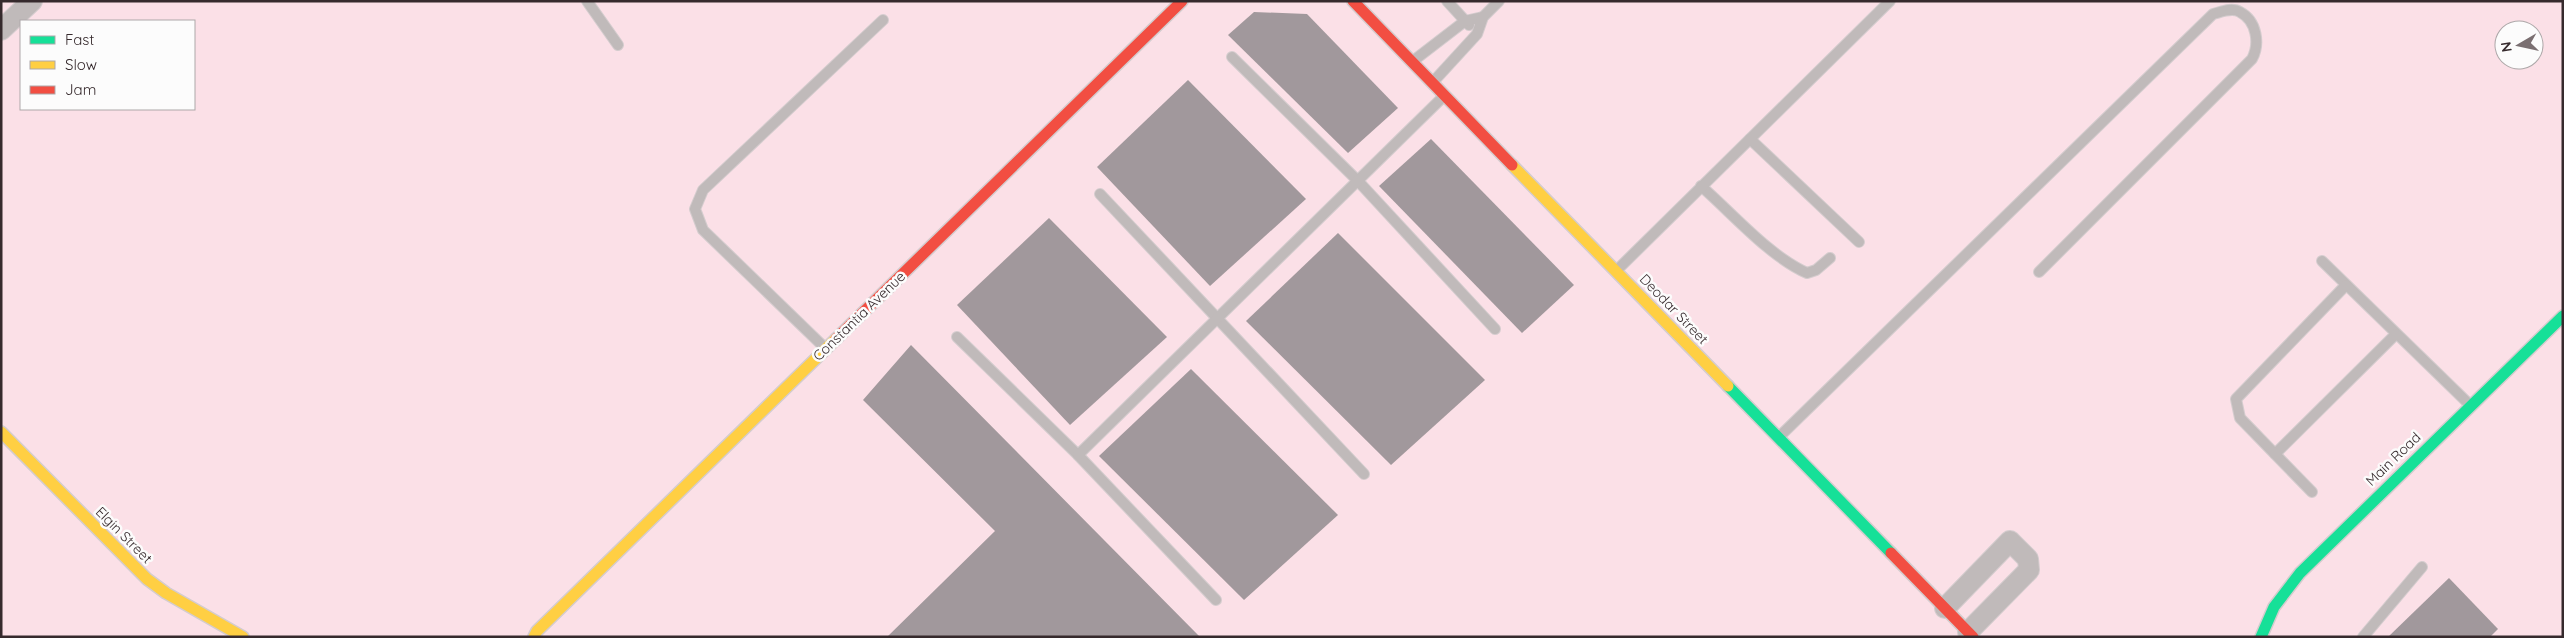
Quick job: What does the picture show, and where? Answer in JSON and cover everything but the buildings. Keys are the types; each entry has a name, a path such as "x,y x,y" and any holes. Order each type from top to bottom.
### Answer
{"street":[{"path":"1,30 32,1"},
{"name":"Constantia Avenue","path":"531,635 1182,1"},
{"name":"Deodar Street","path":"1354,1 1970,634"},
{"name":"Main Road","path":"2261,637 2274,607 2300,573 2563,316"},
{"name":"Elgin Street","path":"1,432 147,579 243,637"},
{"path":"1945,608 2010,541 2028,559 2029,570 1970,634"}],"lane":[{"path":"587,1 618,45"},
{"path":"1447,1 1477,34"},
{"path":"1432,82 1477,34 1483,17 1499,1"},
{"path":"1616,271 1890,1"},
{"path":"1778,438 2213,14 2227,10 2239,11 2250,22 2256,34 2257,49 2252,60 2039,272"},
{"path":"1412,62 1466,21 1483,17"},
{"path":"826,349 703,230 695,209 703,190 883,20"},
{"path":"1232,57 1358,181 1495,328"},
{"path":"1078,455 1445,95"},
{"path":"1750,139 1859,242"},
{"path":"1701,186 1757,238 1796,268 1807,273 1816,270 1830,258"},
{"path":"1100,194 1364,474"},
{"path":"2322,261 2470,406"},
{"path":"2312,492 2240,418 2236,399 2346,285"},
{"path":"2275,454 2396,334"},
{"path":"957,337 1078,455 1216,600"},
{"path":"2363,637 2422,567"}],"shaded area":[{"path":"1,1 2563,1 2563,637 1,637"}],"traffic: fast":[{"path":"2261,637 2274,607 2300,573 2563,316"},
{"path":"1728,386 1891,553"}],"traffic: slow":[{"path":"1512,165 1728,386"},
{"path":"534,637 537,631 836,339"},
{"path":"1,432 147,579 166,593 243,637"}],"traffic: jam":[{"path":"836,339 1182,1"},
{"path":"1353,1 1512,165"},
{"path":"1891,553 1973,637"}]}
